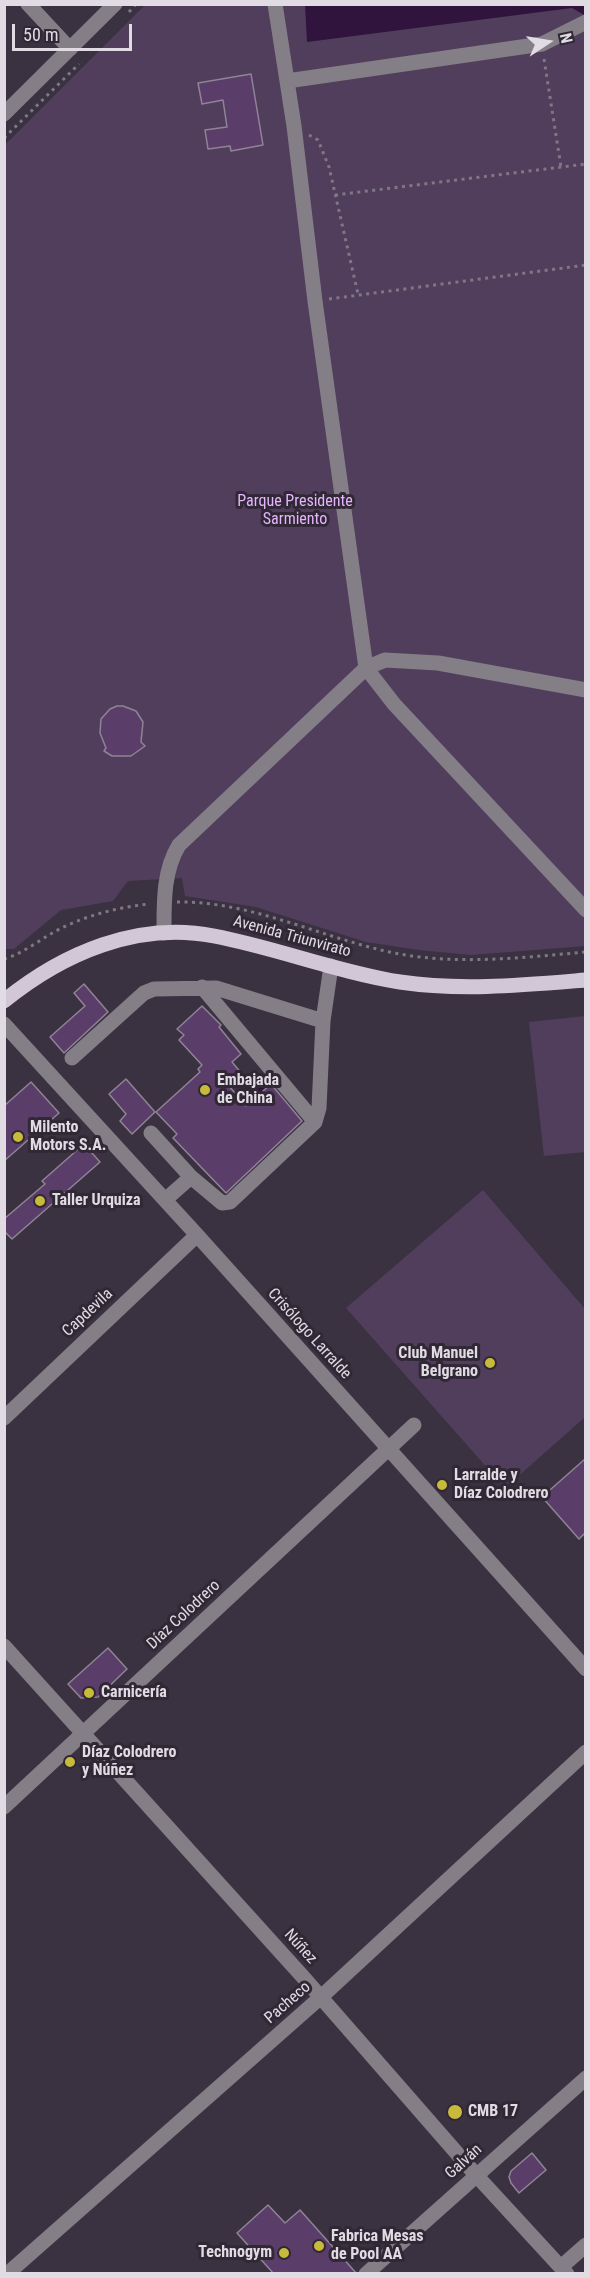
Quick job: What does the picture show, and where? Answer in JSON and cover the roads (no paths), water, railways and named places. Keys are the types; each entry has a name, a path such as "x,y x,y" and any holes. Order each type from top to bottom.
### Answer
{"main road":[{"name":"Avenida Triunvirato","path":"4,1001 38,975 89,949 128,938 164,933 212,935 331,966 432,986 522,985 585,980"}],"street":[{"path":"28,4 70,50"},
{"path":"4,114 115,4"},
{"path":"275,4 294,126 315,301 366,668 394,704 585,910"},
{"path":"287,81 542,44 585,22"},
{"path":"164,933 166,879 172,856 179,845 366,668 384,660 438,663 585,690"},
{"path":"151,1133 191,1177 222,1203 230,1202 315,1122 318,1108 323,1021 331,966"},
{"path":"72,1058 144,993 162,988 202,987 232,992 323,1021"},
{"path":"202,987 315,1122"},
{"name":"Crisólogo Larralde","path":"4,1024 197,1235 585,1670"},
{"path":"165,1200 191,1177"},
{"name":"Capdevila","path":"4,1418 197,1235"},
{"name":"Díaz Colodrero","path":"4,1807 414,1425"},
{"name":"Núñez","path":"4,1646 321,1997 476,2175 564,2270"},
{"name":"Pacheco","path":"8,2271 321,1997 585,1752"},
{"name":"Galván","path":"366,2274 585,2078"},
{"path":"564,2270 585,2244"}],"place":[{"name":"Embajada de China","path":"205,1090"},
{"name":"Milento Motors S.A.","path":"18,1137"},
{"name":"Taller Urquiza","path":"40,1201"},
{"name":"Club Manuel Belgrano","path":"490,1363"},
{"name":"Larralde y Díaz Colodrero","path":"442,1485"},
{"name":"Carnicería","path":"89,1693"},
{"name":"Díaz Colodrero y Núñez","path":"70,1762"},
{"name":"CMB 17","path":"455,2112"},
{"name":"Fabrica Mesas de Pool AA","path":"319,2246"},
{"name":"Technogym","path":"284,2253"}],"park label":[{"name":"Parque Presidente Sarmiento","path":"295,511"}]}
